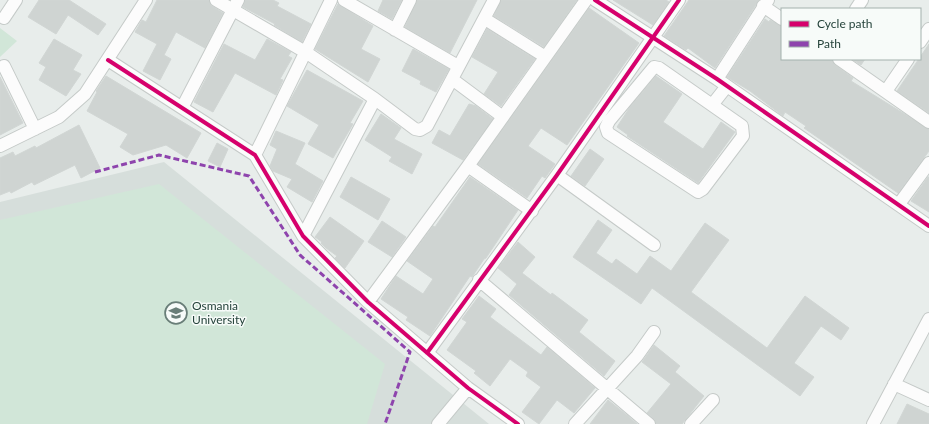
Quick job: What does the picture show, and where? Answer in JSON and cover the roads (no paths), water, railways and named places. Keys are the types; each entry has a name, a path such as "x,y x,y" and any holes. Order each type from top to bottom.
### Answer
{"street":[{"path":"4,18 16,0"},
{"path":"0,146 59,117 85,94 146,0"},
{"path":"216,0 235,5 375,99 415,129 420,130 427,126 494,0"},
{"path":"255,155 331,0"},
{"path":"344,0 458,66"},
{"path":"395,30 410,0"},
{"path":"368,302 468,166 544,56 586,0"},
{"path":"595,0 722,83 929,226"},
{"path":"427,353 557,175 654,39 679,0"},
{"path":"712,105 722,83 765,3 781,19"},
{"path":"183,106 235,5"},
{"path":"485,18 544,56"},
{"path":"921,41 929,29"},
{"path":"108,60 183,106 255,155 303,236 368,302 468,388 518,424"},
{"path":"840,60 929,122"},
{"path":"886,91 907,60"},
{"path":"4,66 35,129"},
{"path":"654,67 659,68 712,105 742,126 743,131 742,136 704,189 698,192 608,133 606,127 609,121 654,67"},
{"path":"452,79 503,117"},
{"path":"303,236 375,99"},
{"path":"899,204 929,163"},
{"path":"468,166 532,210"},
{"path":"557,175 654,245"},
{"path":"479,280 649,424"},
{"path":"873,424 929,319"},
{"path":"575,424 637,356 654,332"},
{"path":"894,384 929,400"},
{"path":"438,424 468,388"},
{"path":"691,424 713,400"}],"place":[{"name":"Osmania University","path":"176,313"}]}
